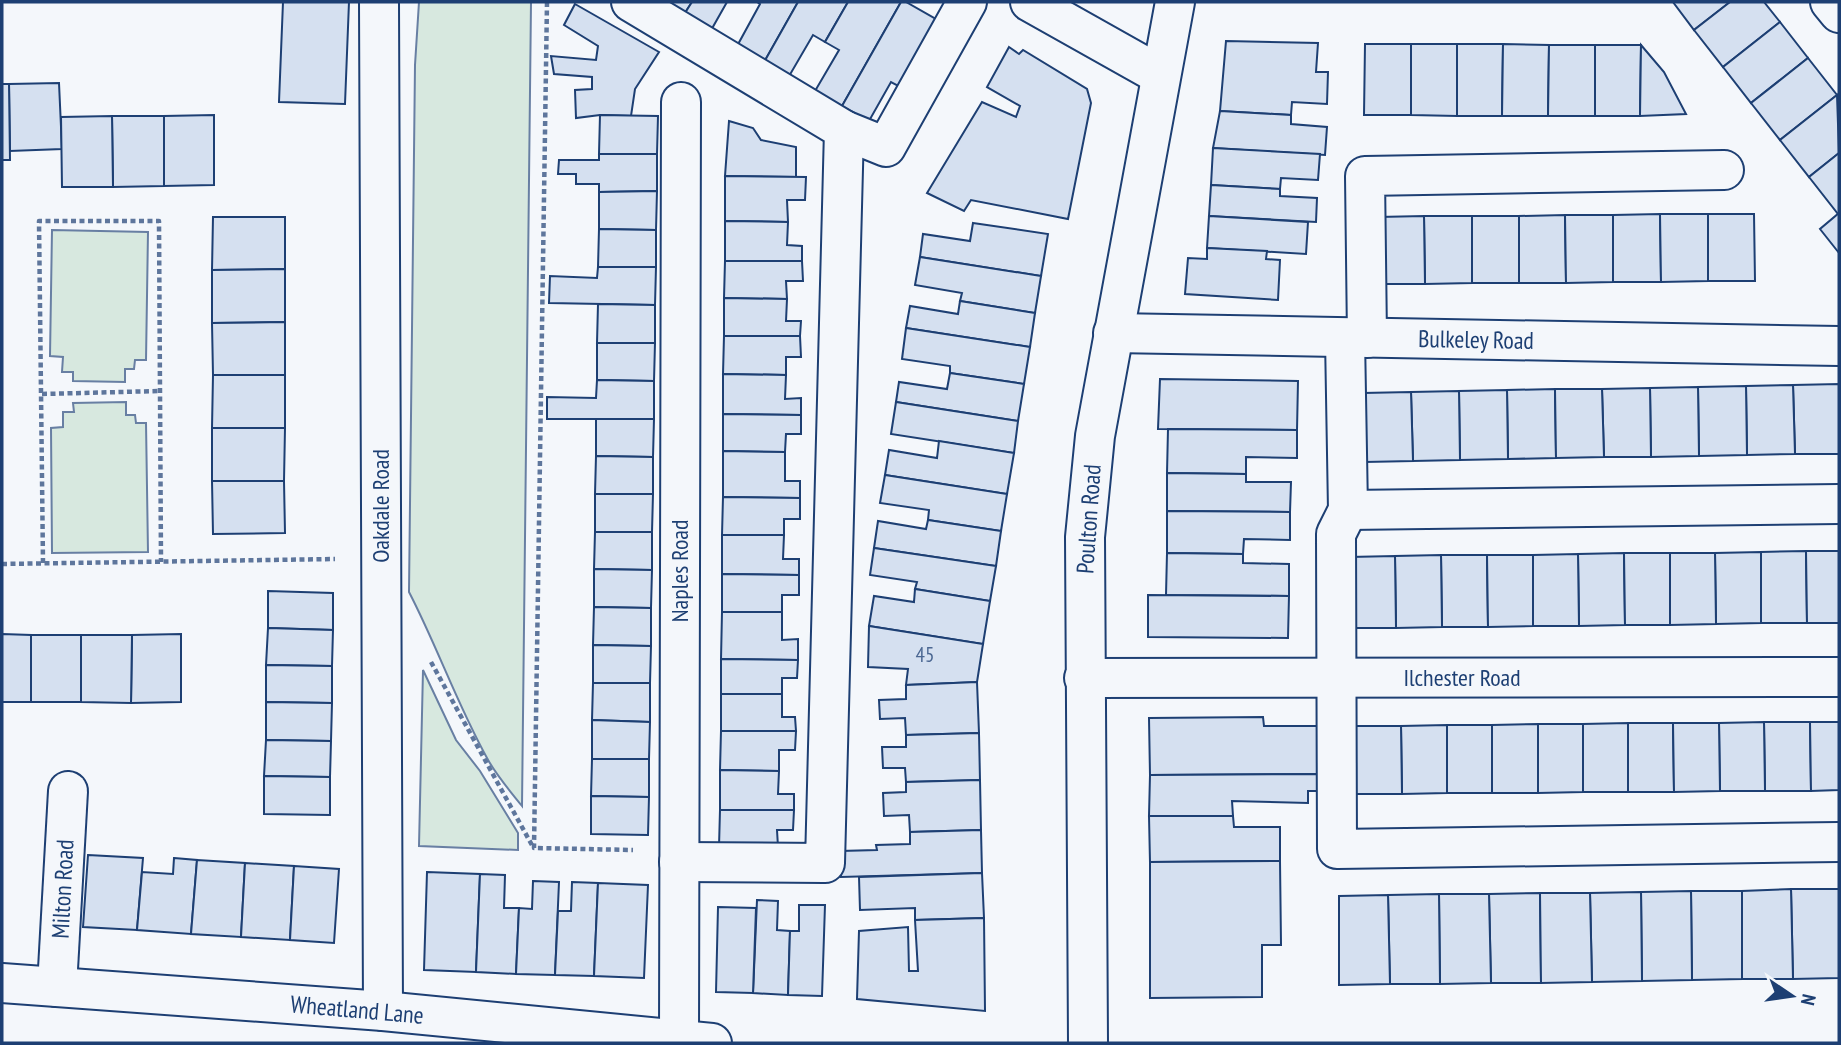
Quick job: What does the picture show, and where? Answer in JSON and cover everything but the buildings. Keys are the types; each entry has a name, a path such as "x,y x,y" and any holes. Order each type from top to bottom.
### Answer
{"street":[{"name":"Oakdale Road","path":"379,2 383,1011"},
{"path":"631,2 844,130 886,147 967,2"},
{"path":"1030,2 1160,75"},
{"name":"Poulton Road","path":"1088,1043 1085,537 1095,436 1175,2"},
{"path":"1830,2 1839,13"},
{"name":"Naples Road","path":"681,102 679,856 695,1042"},
{"path":"679,856 825,863 844,130"},
{"path":"1724,170 1365,176 1348,510 1336,534 1337,849 1839,842"},
{"name":"Bulkeley Road","path":"1113,333 1839,346"},
{"path":"1348,510 1839,503"},
{"name":"Ilchester Road","path":"1084,678 1839,677"},
{"name":"Milton Road","path":"57,987 68,791"},
{"name":"Wheatland Lane","path":"2,983 383,1011 695,1042"}],"path":[{"path":"534,848 547,2"},
{"path":"43,564 39,221 159,220 161,562"},
{"path":"42,394 159,391"},
{"path":"2,564 382,559"},
{"path":"428,656 534,848"},
{"path":"534,848 679,856"}],"shaded area":[{"path":"419,2 531,2 522,806 495,771 476,738 409,592 415,65"},
{"path":"52,230 148,232 146,360 135,360 134,369 125,369 125,382 73,381 73,372 62,372 63,357 50,356"},
{"path":"126,402 126,415 135,415 136,423 146,423 148,552 52,553 51,428 63,427 63,412 74,412 73,403"},
{"path":"423,670 456,740 480,771 518,833 518,850 419,846"}]}
